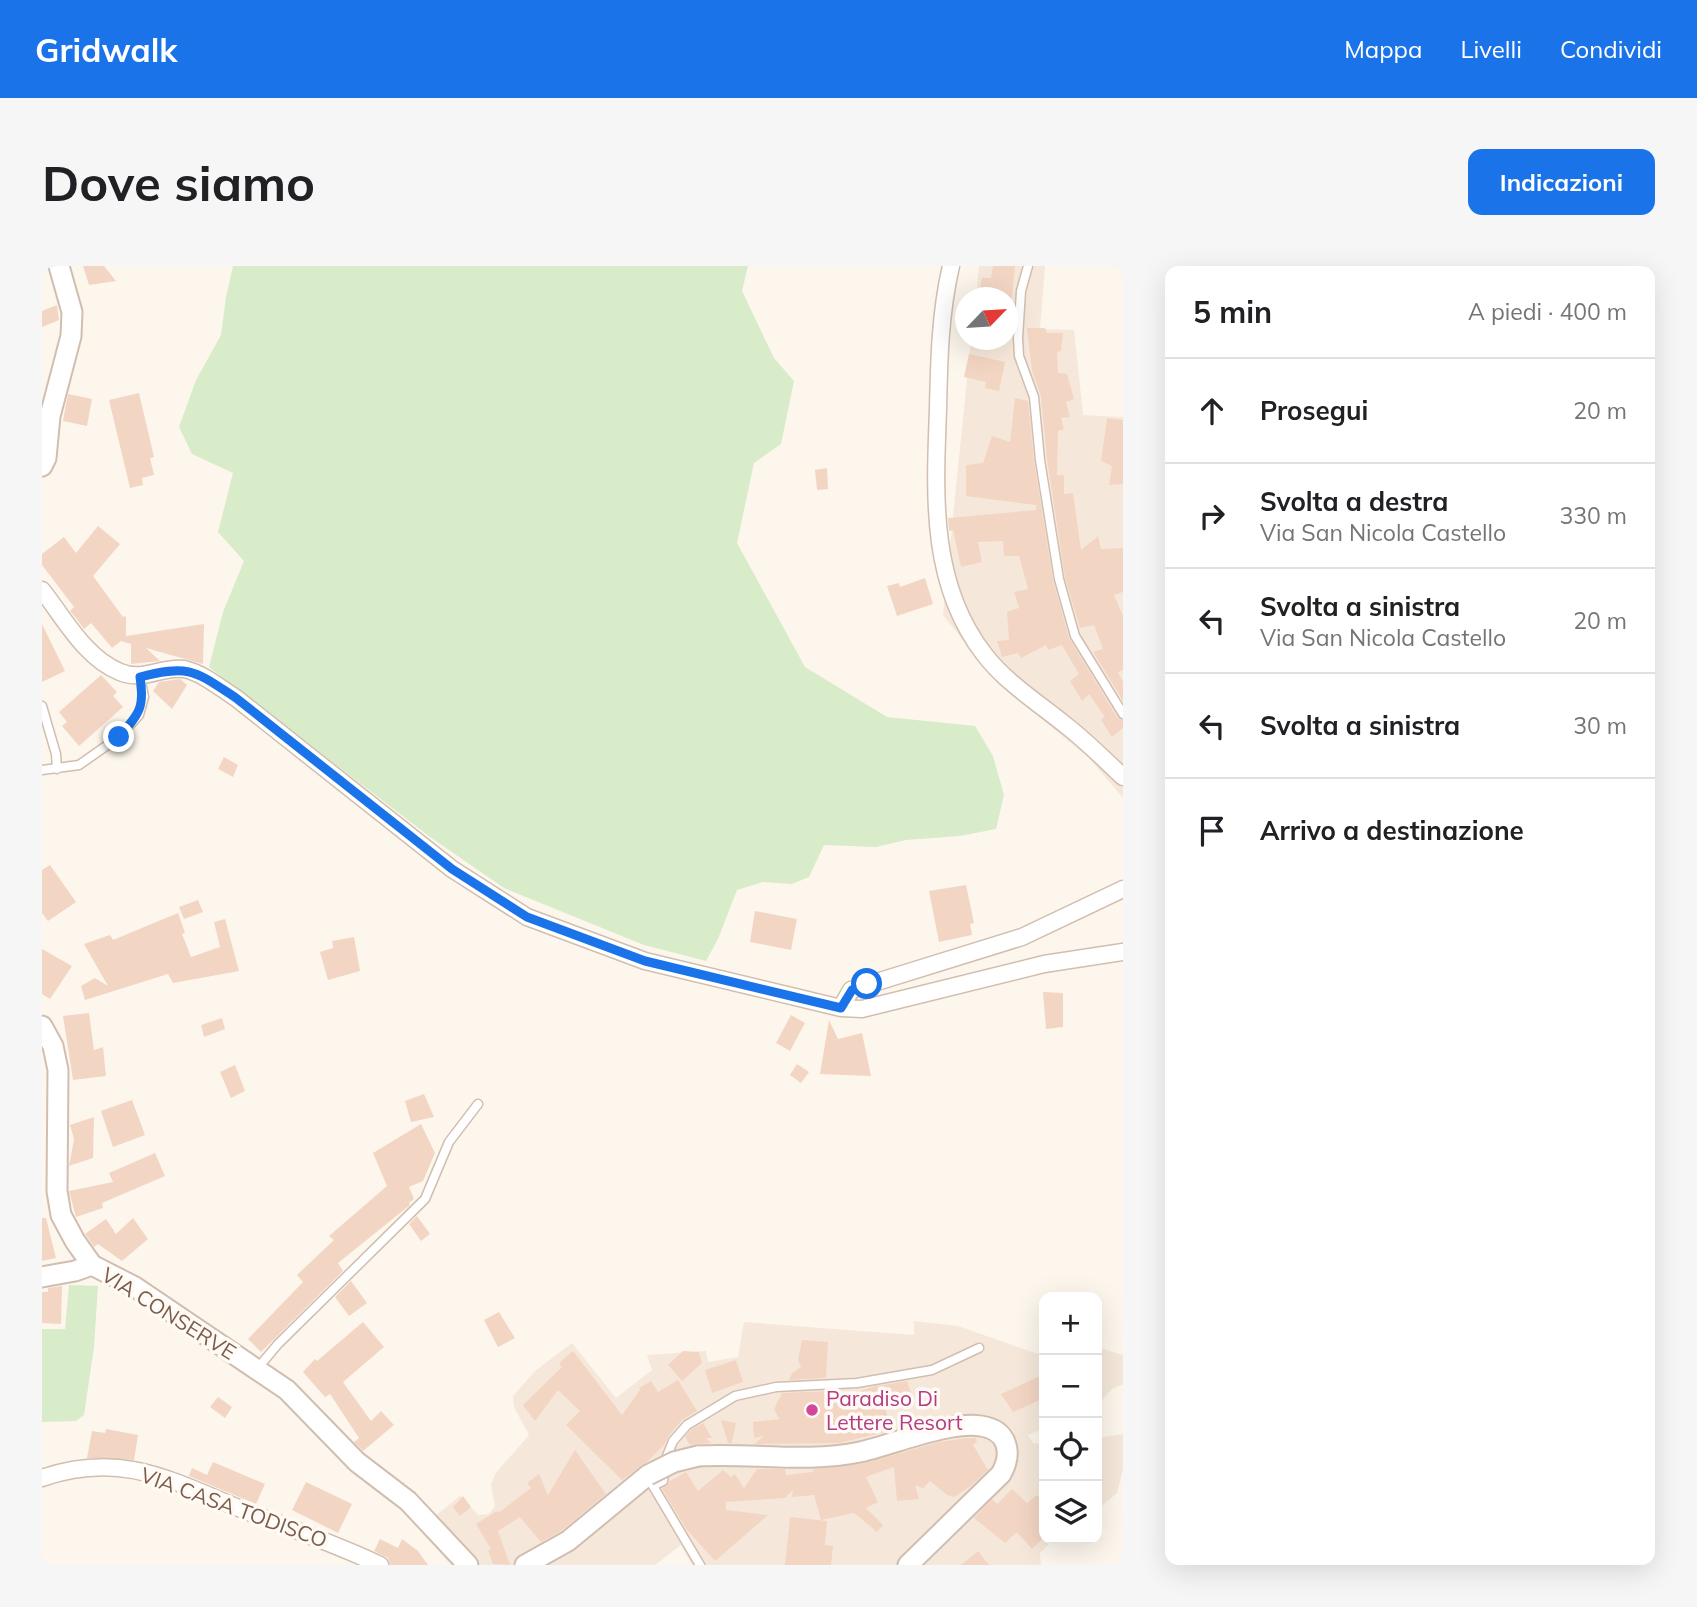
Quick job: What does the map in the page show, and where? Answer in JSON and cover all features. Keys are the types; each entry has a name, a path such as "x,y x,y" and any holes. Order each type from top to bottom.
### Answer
{"street":[{"path":"42,466 46,458 46,407 71,335 72,312 59,266"},
{"path":"951,266 940,346 935,498 939,548 958,613 984,655 1123,777"},
{"path":"42,590 89,651 119,672 140,677 182,669 201,675 236,698 452,869 527,917 645,961 841,1008 862,1009 1044,964 1123,952"},
{"path":"841,1008 852,990 1022,937 1123,889"},
{"name":"VIA CONSERVE","path":"42,1026 53,1046 58,1070 57,1191 61,1215 92,1265 135,1287 287,1390 357,1462 408,1501 468,1565"},
{"path":"42,1277 75,1272 92,1265"},
{"path":"525,1565 568,1541 648,1475 674,1462 698,1456 817,1457 859,1452 952,1428 980,1425 994,1430 1004,1439 1008,1451 1008,1462 1001,1474 908,1565"},
{"name":"VIA CASA TODISCO","path":"42,1478 74,1468 140,1470 331,1542 380,1565"}],"lane":[{"path":"1028,266 1021,291 1019,356 1034,402 1040,460 1067,612 1085,656 1123,714"},
{"path":"42,769 79,765 119,737 139,715 144,697 140,677"},
{"path":"42,706 56,754 57,769"},
{"path":"257,1370 278,1344 425,1199 449,1142 478,1104"},
{"path":"700,1565 653,1486 663,1481 673,1441 687,1425 734,1395 776,1387 857,1383 932,1370 979,1348"}],"shaded area":[{"path":"979,266 1045,266 1040,329 1074,330 1083,415 1123,417 1123,798 1088,757 998,684 943,615 970,350 1018,350 1018,287 977,287"},
{"path":"914,1321 958,1326 1039,1354 1039,1430 1028,1435 1033,1443 1039,1444 1039,1544 1049,1544 1040,1553 1041,1565 692,1565 681,1545 655,1565 451,1565 419,1529 460,1496 478,1515 489,1514 495,1506 491,1484 495,1474 529,1435 514,1407 513,1396 535,1371 572,1343 616,1398 652,1370 647,1355 706,1351 708,1362 738,1357 744,1322 914,1335"},
{"path":"1102,1349 1123,1355 1123,1384 1112,1389 1102,1400"},
{"path":"1123,1434 1123,1469 1117,1493 1102,1506 1102,1481 1102,1437"}],"green space":[{"path":"233,266 748,266 742,291 774,358 794,381 781,444 754,463 737,543 805,667 887,717 975,726 993,756 1004,795 996,829 960,836 906,840 876,847 824,845 809,877 792,884 763,882 737,890 718,939 706,961 644,945 504,888 430,837 209,667 223,612 244,561 218,532 233,473 192,454 179,427 196,380 221,335"},
{"path":"69,1285 98,1286 94,1347 84,1415 76,1421 42,1422 42,1329 65,1329"}],"building":[{"path":"83,266 104,266 116,281 89,285"},
{"path":"993,266 1015,266 1013,287 981,287 982,278 991,278"},
{"path":"57,305 59,320 42,327 42,311"},
{"path":"1027,328 1045,328 1047,333 1063,333 1061,351 1057,352 1058,373 1067,374 1074,399 1066,402 1070,417 1061,418 1064,429 1058,431 1057,475 1064,475 1064,494 1073,493 1081,550 1098,536 1101,549 1123,548 1123,592 1114,595 1123,616 1123,670 1118,672 1123,682 1123,701 1093,652 1103,649 1094,625 1080,628 1065,578 1047,459 1041,396 1032,371"},
{"path":"969,354 1005,362 999,391 985,388 986,382 964,377"},
{"path":"139,393 154,457 150,458 154,475 142,478 143,485 130,488 109,400"},
{"path":"68,394 92,399 87,426 63,421"},
{"path":"1015,398 1028,401 1034,461 1053,580 1069,638 1117,717 1123,720 1123,728 1112,737 1101,720 1105,717 1089,694 1082,701 1070,681 1079,674 1062,645 1048,650 1046,645 1021,658 1018,653 1002,657 997,641 1009,640 1007,612 1019,608 1014,592 1028,589 1019,556 1004,556 1003,541 978,542 982,562 961,567 953,530 949,531 948,518 1036,510 1036,505 966,496 966,465 983,463 992,436 1010,442"},
{"path":"1107,418 1123,420 1123,484 1109,485 1112,466 1101,461"},
{"path":"827,468 828,489 817,490 815,470"},
{"path":"98,526 120,544 93,576 123,617 126,616 126,636 204,624 203,664 146,648 160,661 131,664 131,644 121,641 112,648 91,623 84,629 70,611 74,607 42,565 42,554 64,537 76,553"},
{"path":"925,578 933,604 897,616 887,586 899,583 900,587"},
{"path":"42,624 65,671 42,682"},
{"path":"101,675 117,692 113,696 123,707 79,746 62,726 67,722 59,712"},
{"path":"180,679 187,685 172,709 153,691 159,682"},
{"path":"224,757 238,765 233,777 218,769"},
{"path":"50,865 76,902 48,921 42,913 42,870"},
{"path":"966,885 974,923 970,924 972,935 939,942 929,891"},
{"path":"198,900 203,912 184,919 179,907"},
{"path":"755,911 797,919 791,950 750,942"},
{"path":"178,913 185,933 182,934 191,957 220,947 214,922 225,919 239,971 173,983 168,974 85,1000 81,986 95,978 108,986 84,944 110,935 113,940"},
{"path":"354,937 360,971 328,980 320,952 333,948 332,941"},
{"path":"42,949 72,966 50,999 42,994"},
{"path":"1043,992 1063,993 1063,1027 1046,1029"},
{"path":"89,1013 94,1050 103,1047 106,1076 73,1080 63,1016"},
{"path":"791,1015 805,1023 790,1051 776,1043"},
{"path":"222,1018 225,1029 204,1037 201,1025"},
{"path":"829,1020 838,1039 862,1033 871,1076 820,1074"},
{"path":"797,1064 809,1072 801,1083 790,1075"},
{"path":"235,1065 245,1091 231,1098 220,1072"},
{"path":"424,1094 434,1117 411,1122 405,1101"},
{"path":"132,1100 145,1135 113,1147 101,1111"},
{"path":"94,1117 93,1158 69,1166 74,1139 70,1125"},
{"path":"421,1124 435,1153 423,1181 409,1187 414,1199 410,1205 338,1263 343,1271 261,1352 248,1339 303,1282 297,1275 334,1240 329,1236 387,1186 373,1153"},
{"path":"155,1153 165,1176 102,1203 103,1208 76,1217 69,1191 113,1182 109,1173"},
{"path":"417,1216 430,1234 421,1241 409,1224"},
{"path":"42,1218 46,1218 56,1258 42,1261"},
{"path":"133,1218 148,1239 122,1261 98,1244 94,1247 85,1234 106,1219 116,1234"},
{"path":"351,1281 367,1303 349,1316 335,1297"},
{"path":"62,1286 61,1324 42,1323 42,1292 48,1292 48,1288"},
{"path":"499,1312 515,1338 498,1347 484,1320"},
{"path":"363,1322 384,1347 343,1382 371,1421 381,1411 394,1425 363,1451 354,1442 359,1438 330,1394 325,1397 303,1372 315,1359 317,1361"},
{"path":"802,1340 828,1342 826,1378 789,1380 792,1373 801,1367 798,1360"},
{"path":"573,1351 622,1415 639,1388 651,1381 658,1392 678,1380 697,1411 682,1420 664,1445 648,1461 622,1480 566,1425 580,1411 558,1390 535,1421 523,1405 562,1367 559,1363"},
{"path":"683,1351 699,1352 702,1363 682,1381 668,1365"},
{"path":"736,1360 743,1382 712,1393 705,1370"},
{"path":"1038,1377 1039,1379 1039,1400 1013,1412 1001,1394"},
{"path":"907,1381 912,1396 884,1406 893,1430 839,1443 754,1444 764,1436 754,1438 753,1422 779,1419 774,1409 782,1393 834,1391 835,1399 872,1387"},
{"path":"218,1397 232,1407 225,1418 210,1407"},
{"path":"721,1420 736,1423 732,1443 728,1443"},
{"path":"703,1423 712,1438 706,1438 711,1443 690,1445 685,1437"},
{"path":"106,1429 138,1435 134,1460 87,1458 92,1431 105,1433"},
{"path":"976,1438 977,1442 973,1445 988,1470 954,1497 947,1495 930,1481 923,1488 915,1485 919,1499 897,1501 894,1467 866,1477 878,1502 866,1508 883,1525 877,1532 854,1513 821,1520 814,1495 792,1497 793,1490 785,1498 726,1502 726,1510 768,1515 715,1561 687,1530 662,1489 686,1472 698,1491 723,1470 731,1477 735,1474 744,1488 757,1469 785,1469 786,1475 813,1472 813,1469 862,1464 939,1442"},
{"path":"575,1450 606,1494 561,1531 541,1542 520,1517 498,1531 510,1565 493,1564 488,1550 491,1549 476,1524 497,1511 498,1513 531,1488 527,1483 539,1474 548,1495"},
{"path":"213,1462 265,1484 256,1504 189,1476 192,1468 207,1475"},
{"path":"306,1482 352,1504 338,1533 292,1510"},
{"path":"1012,1489 1027,1503 1037,1495 1039,1542 1032,1549 1017,1532 1005,1543 974,1518 992,1499 997,1504"},
{"path":"463,1496 471,1507 460,1516 453,1507"},
{"path":"790,1517 827,1521 825,1545 833,1546 831,1565 785,1565"},
{"path":"380,1539 398,1548 402,1539 418,1551 428,1565 390,1565 388,1558 374,1551"},
{"path":"978,1551 989,1565 961,1565"}],"place":[{"name":"Paradiso Di Lettere Resort","path":"812,1410"}],"route":[{"path":"119,737 139,715 144,697 140,677 182,669 201,675 236,698 452,869 527,917 645,961 841,1008 852,990 867,984"}]}
